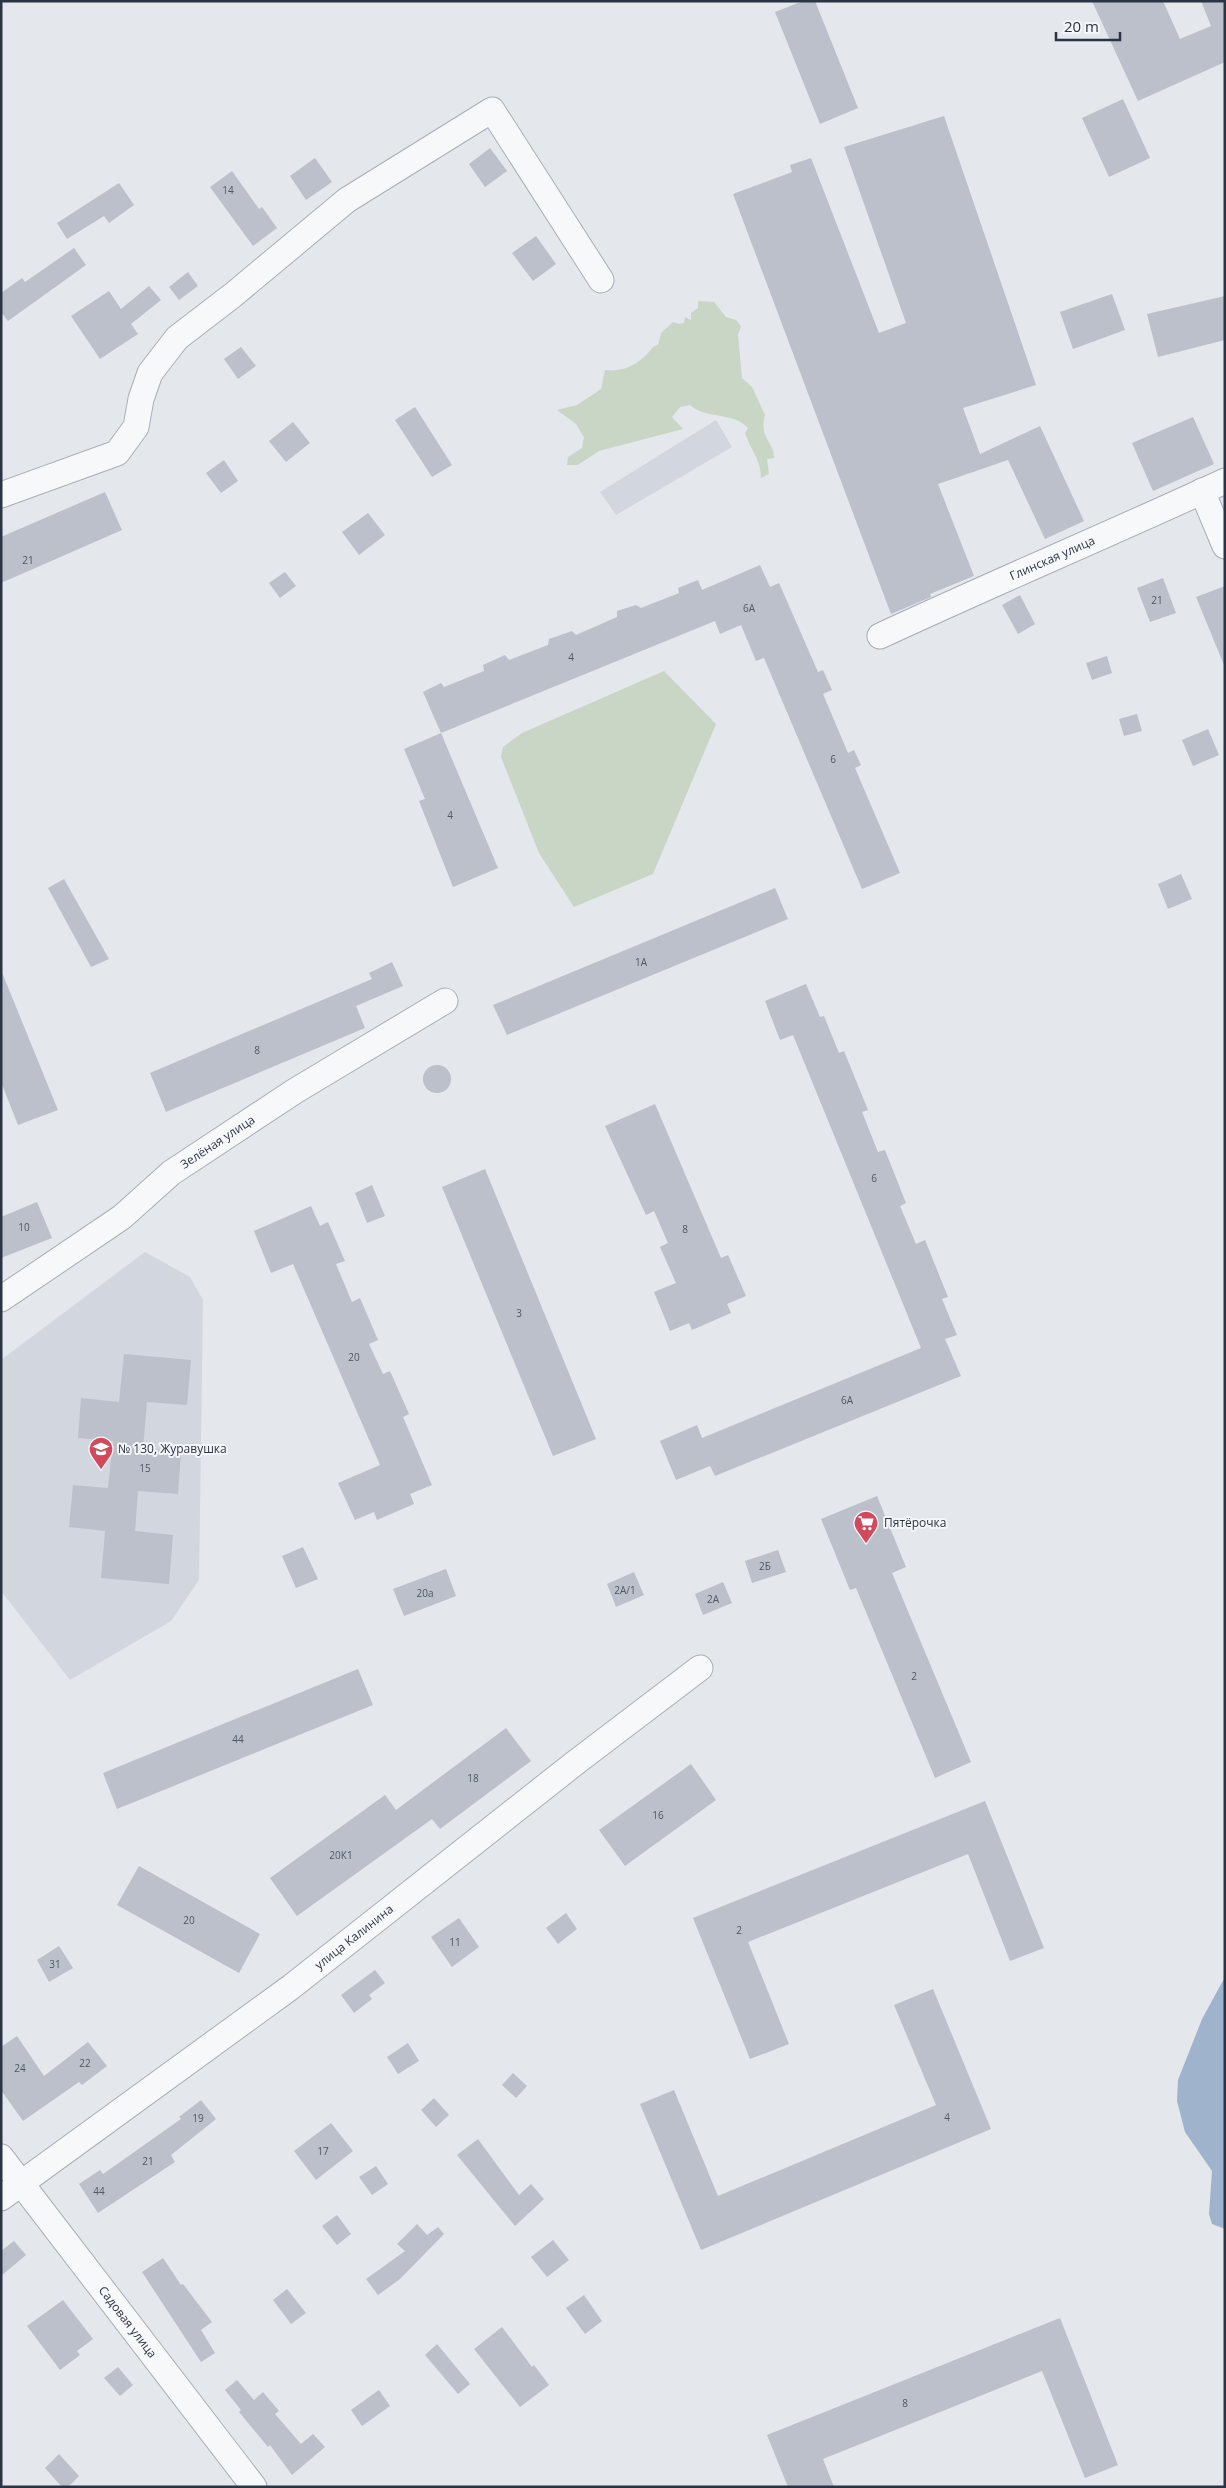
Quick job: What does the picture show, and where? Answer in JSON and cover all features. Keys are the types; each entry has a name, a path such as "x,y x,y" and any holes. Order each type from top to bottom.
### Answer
{"street":[{"path":"1,495 117,453 136,427 141,399 150,373 177,338 347,200 492,110 601,280"},
{"name":"Глинская улица","path":"880,636 1003,578 1115,532 1225,481"},
{"path":"1202,491 1225,546"},
{"name":"Зелёная улица","path":"1,1299 28,1283 122,1217 171,1173 295,1091 445,1001"},
{"name":"улица Калинина","path":"1,2198 298,1982 575,1763 700,1668"},
{"name":"Садовая улица","path":"1,2157 254,2487"}],"shaded area":[{"path":"716,420 732,447 616,515 600,492"},
{"name":"№ 130, Журавушка","path":"145,1252 190,1277 203,1300 199,1580 171,1621 70,1680 1,1591 1,1360"}],"green space":[{"path":"698,301 714,302 726,317 736,320 741,326 738,335 742,378 752,387 765,415 763,423 765,434 774,453 774,458 767,459 769,474 761,478 758,460 745,433 748,428 735,419 704,413 690,405 680,407 672,417 683,429 599,451 578,465 567,465 568,457 582,448 584,437 576,424 557,410 577,405 601,389 605,370 623,369 639,361 658,345 661,333 673,322 684,323 685,317 691,320 691,313 698,308"},
{"path":"664,671 716,724 653,874 574,907 539,853 501,757 503,747 522,733"}],"water":[{"path":"1225,1977 1225,2229 1212,2224 1209,2214 1212,2171 1185,2132 1177,2101 1178,2080 1202,2019"}],"building":[{"path":"803,1 815,1 858,108 820,124 775,12"},
{"path":"1092,1 1163,1 1180,39 1211,26 1201,1 1225,1 1225,62 1138,101"},
{"path":"1123,99 1150,158 1109,177 1082,118"},
{"path":"944,116 1036,385 963,408 980,454 1040,426 1084,521 1045,539 1008,460 938,484 974,576 930,594 931,597 891,614 733,194 792,172 790,165 811,158 879,333 906,323 844,147"},
{"path":"490,148 507,171 485,187 469,164"},
{"path":"315,158 332,182 306,200 290,176"},
{"path":"232,171 259,209 262,207 277,228 253,246 210,187"},
{"path":"119,183 134,205 109,223 104,216 67,239 57,223"},
{"path":"536,236 556,264 533,281 512,253"},
{"path":"74,248 86,265 8,321 1,312 1,293 22,278 25,282"},
{"path":"188,272 198,286 179,300 169,287"},
{"path":"149,286 161,300 131,324 138,334 100,359 71,316 109,291 121,309"},
{"path":"1112,294 1125,330 1073,349 1060,312"},
{"path":"1225,296 1225,340 1158,357 1147,314"},
{"path":"241,347 256,366 238,379 224,359"},
{"path":"415,407 452,465 432,477 395,420"},
{"path":"1193,417 1214,464 1153,491 1132,443"},
{"path":"293,422 310,443 286,462 269,441"},
{"path":"224,460 238,481 221,493 206,473"},
{"path":"105,492 122,530 1,583 1,537"},
{"path":"368,513 385,535 359,555 342,532"},
{"path":"760,565 770,587 779,583 818,672 823,670 832,690 823,694 848,753 854,750 861,765 855,768 900,873 862,889 764,658 756,661 741,625 720,634 715,621 441,733 423,692 441,683 444,687 484,671 483,665 505,655 509,660 548,645 549,639 572,631 576,635 617,617 617,611 636,605 641,608 679,593 678,588 698,580 702,590"},
{"path":"285,572 296,586 280,598 269,583"},
{"path":"1163,578 1176,613 1150,622 1137,588"},
{"path":"1225,586 1225,664 1224,665 1196,597"},
{"path":"1020,595 1035,624 1018,634 1002,605"},
{"path":"1107,656 1112,673 1092,680 1086,663"},
{"path":"1137,714 1142,731 1124,736 1119,719"},
{"path":"1208,729 1219,755 1193,766 1182,740"},
{"path":"441,733 498,868 453,887 419,801 425,799 404,749"},
{"path":"1181,874 1192,899 1168,909 1158,884"},
{"path":"64,879 109,959 91,967 48,888"},
{"path":"775,888 788,919 507,1035 493,1005"},
{"path":"392,962 403,986 356,1006 365,1028 166,1112 150,1073 372,979 369,973"},
{"path":"1,970 58,1110 18,1125 1,1082"},
{"path":"806,984 820,1017 824,1016 839,1053 844,1051 868,1110 862,1112 878,1152 885,1150 906,1203 900,1206 916,1244 925,1240 948,1297 942,1299 957,1335 945,1339 961,1376 715,1476 710,1466 676,1480 660,1441 697,1425 702,1438 921,1348 793,1035 780,1040 765,1001"},
{"path":"437,1065 447,1069 451,1079 447,1089 437,1093 427,1089 423,1079 427,1069"},
{"path":"655,1104 721,1258 728,1255 746,1296 727,1304 731,1313 692,1330 689,1323 670,1331 654,1292 676,1283 660,1247 668,1243 654,1211 646,1215 605,1126"},
{"path":"485,1169 596,1439 553,1456 442,1187"},
{"path":"372,1185 385,1216 367,1223 355,1193"},
{"path":"37,1202 52,1238 1,1258 1,1217"},
{"path":"311,1206 320,1226 328,1222 345,1261 336,1264 352,1302 360,1298 378,1340 369,1344 383,1374 390,1371 409,1414 403,1417 432,1485 410,1494 414,1504 377,1520 374,1512 355,1520 338,1483 380,1465 293,1264 271,1273 254,1231"},
{"path":"124,1354 191,1360 187,1405 147,1402 143,1448 181,1452 178,1494 138,1491 135,1531 173,1535 169,1584 101,1578 105,1531 69,1527 73,1485 108,1488 113,1441 78,1438 81,1398 119,1402"},
{"path":"877,1496 906,1567 892,1573 971,1762 935,1778 856,1588 850,1590 821,1519"},
{"path":"303,1547 318,1579 296,1588 282,1556"},
{"path":"778,1550 786,1572 752,1583 745,1561"},
{"path":"446,1569 456,1596 404,1616 393,1589"},
{"path":"634,1572 644,1595 616,1607 607,1584"},
{"path":"723,1582 732,1603 703,1615 695,1594"},
{"path":"358,1669 373,1705 117,1809 103,1773"},
{"path":"506,1728 531,1761 440,1829 432,1819 297,1916 270,1878 385,1795 396,1810"},
{"path":"691,1764 716,1800 625,1866 599,1830"},
{"path":"985,1801 1044,1948 1010,1961 968,1854 748,1942 789,2044 750,2059 693,1918"},
{"path":"139,1866 260,1934 239,1973 117,1905"},
{"path":"566,1913 577,1929 558,1944 546,1928"},
{"path":"459,1918 479,1947 452,1967 431,1937"},
{"path":"59,1946 73,1968 49,1982 37,1960"},
{"path":"375,1970 385,1983 369,1995 372,1999 354,2013 341,1995"},
{"path":"933,1989 991,2129 701,2250 640,2104 674,2090 718,2196 936,2105 894,2005"},
{"path":"17,2036 44,2076 88,2042 107,2066 82,2085 79,2082 23,2121 1,2090 1,2047"},
{"path":"408,2043 419,2061 398,2074 387,2057"},
{"path":"513,2073 527,2086 516,2098 502,2085"},
{"path":"434,2098 449,2115 436,2127 421,2110"},
{"path":"201,2100 216,2119 171,2155 175,2162 98,2213 79,2184 100,2170 103,2174 181,2119 179,2117"},
{"path":"331,2123 353,2151 316,2180 294,2151"},
{"path":"478,2139 519,2195 531,2184 544,2199 515,2226 457,2155"},
{"path":"376,2166 388,2184 372,2195 359,2177"},
{"path":"337,2215 351,2234 337,2245 322,2226"},
{"path":"417,2224 427,2235 438,2227 444,2234 400,2279 378,2295 366,2279 405,2251 397,2244"},
{"path":"553,2240 569,2260 547,2277 531,2257"},
{"path":"14,2241 26,2255 1,2276 1,2251"},
{"path":"163,2258 181,2285 183,2284 212,2322 201,2330 215,2353 201,2362 142,2272"},
{"path":"287,2289 306,2313 291,2324 273,2300"},
{"path":"584,2295 602,2321 585,2334 566,2308"},
{"path":"63,2300 93,2339 77,2351 80,2355 60,2370 27,2326"},
{"path":"1060,2318 1118,2465 1085,2478 1042,2371 823,2459 834,2487 788,2487 767,2435"},
{"path":"502,2327 532,2367 534,2365 549,2385 520,2407 474,2349"},
{"path":"437,2344 470,2384 458,2394 425,2355"},
{"path":"118,2367 133,2385 120,2396 104,2378"},
{"path":"237,2380 254,2400 263,2392 279,2411 275,2414 301,2444 313,2434 325,2447 292,2475 270,2445 268,2447 239,2412 241,2410 225,2390"},
{"path":"379,2390 390,2406 362,2426 351,2410"},
{"path":"59,2454 79,2476 68,2487 62,2487 45,2468"}],"place":[{"name":"№ 130, Журавушка","path":"101,1470"},
{"name":"Пятёрочка","path":"866,1544"}]}
